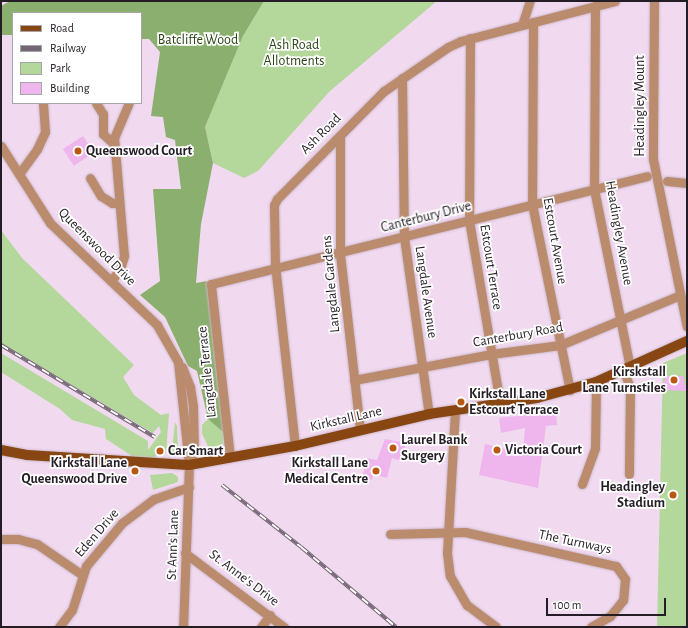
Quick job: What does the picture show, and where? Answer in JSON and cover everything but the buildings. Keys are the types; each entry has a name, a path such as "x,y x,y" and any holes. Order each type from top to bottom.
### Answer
{"main road":[{"name":"Kirkstall Lane","path":"1,450 34,456 189,465 295,446 429,414 570,390 596,382 687,341"}],"street":[{"path":"522,25 530,1"},
{"name":"Ash Road","path":"295,446 275,270 274,205 277,199 340,136 402,78 448,47 470,38 533,22 586,5 595,6 615,1"},
{"name":"Headingley Mount","path":"654,1 653,159 687,327"},
{"name":"Headingley Avenue","path":"595,6 594,189 621,320 630,388 629,474"},
{"name":"Estcourt Avenue","path":"533,22 532,204 570,390"},
{"name":"Estcourt Terrace","path":"470,38 469,220 500,403"},
{"name":"Langdale Avenue","path":"402,78 404,238 429,414"},
{"path":"19,174 38,149 45,132 43,104"},
{"path":"97,104 103,114 103,134 114,144"},
{"path":"111,281 123,263 114,144 116,130 129,104"},
{"name":"Langdale Gardens","path":"340,136 340,254 360,430"},
{"name":"Queenswood Drive","path":"1,146 50,223 156,325 178,362 189,465"},
{"name":"Canterbury Drive","path":"212,284 340,254 647,176"},
{"path":"90,178 102,196 112,203 119,203"},
{"path":"667,181 687,183"},
{"name":"Langdale Terrace","path":"212,284 230,457"},
{"name":"Canterbury Road","path":"354,380 491,354 560,345 680,295"},
{"path":"582,484 595,448 596,382"},
{"path":"455,410 448,564 455,588 475,612 496,627"},
{"name":"St Ann's Lane","path":"184,627 185,553 190,487 189,465"},
{"name":"Eden Drive","path":"59,627 72,610 81,574 108,538 132,514 154,500 190,487"},
{"name":"The Turnways","path":"390,534 449,531 616,566 625,579 623,600 610,616 591,627"},
{"path":"1,539 18,539 37,544 81,574"},
{"name":"St. Anne's Drive","path":"185,553 270,615 284,627"},
{"path":"261,627 270,615"}],"green space":[{"name":"Batcliffe Wood","path":"10,1 264,1 243,36 205,127 213,163 201,224 196,283 207,281 224,433 208,419 197,371 188,366 165,317 140,295 160,281 153,189 181,189 175,140 166,137 163,117 151,116 160,52 149,39 142,39 142,12 12,12 12,35 1,35 1,6"},
{"name":"Ash Road Allotments","path":"264,1 437,1 330,91 258,171 244,178 213,163 205,127 243,36"},
{"path":"1,230 22,258 134,365 123,377 134,395 161,415 169,413 166,454 164,448 156,448 156,458 135,458 106,439 105,429 72,420 60,409 1,372 1,353 148,441 148,450 161,432 159,426 153,433 1,343"},
{"name":"Headingley Stadium","path":"687,353 687,627 657,627 663,363"},
{"path":"208,419 224,433 222,448 215,450 209,448 202,434 202,425"},
{"path":"175,422 177,426 178,448 171,458"},
{"path":"172,473 178,477 178,482 153,490 150,475"}],"railway":[{"path":"1,345 155,437"},
{"path":"222,485 301,547 396,627"}],"place":[{"name":"Queenswood Court","path":"78,151"},
{"name":"Kirskstall Lane Turnstiles","path":"674,380"},
{"name":"Kirkstall Lane Estcourt Terrace","path":"461,402"},
{"name":"Laurel Bank Surgery","path":"393,448"},
{"name":"Victoria Court","path":"497,450"},
{"name":"Car Smart","path":"160,451"},
{"name":"Kirkstall Lane Queenswood Drive","path":"135,471"},
{"name":"Kirkstall Lane Medical Centre","path":"376,471"},
{"name":"Headingley Stadium","path":"673,495"}]}
